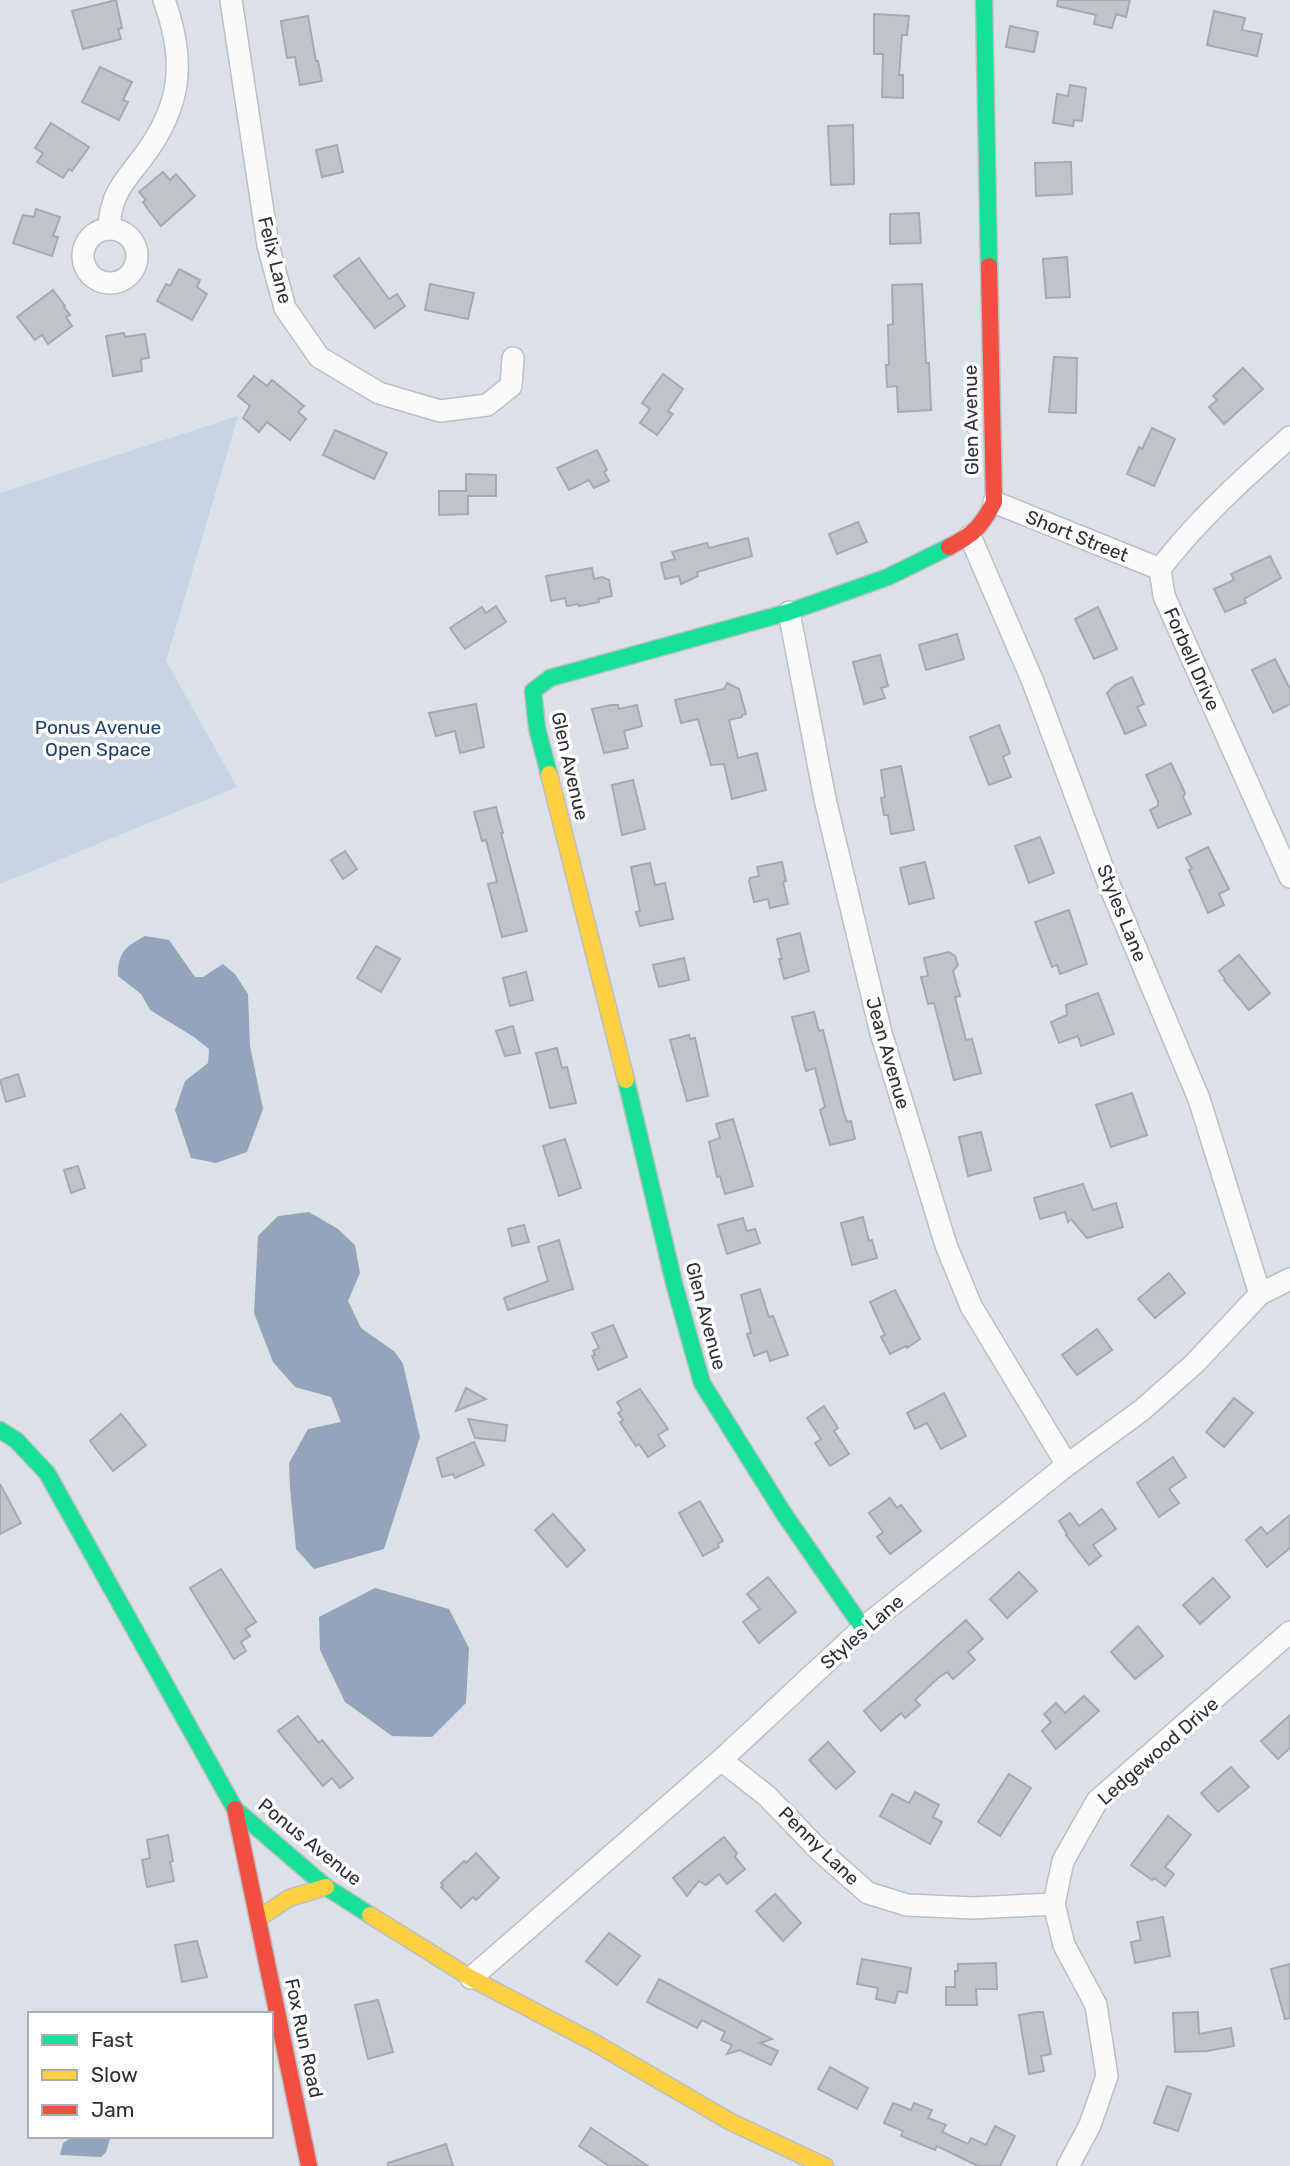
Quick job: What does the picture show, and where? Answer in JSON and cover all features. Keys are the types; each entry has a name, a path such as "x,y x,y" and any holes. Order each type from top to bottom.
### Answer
{"street":[{"path":"108,229 110,209 118,190 155,142 172,108 179,60 176,39 164,0"},
{"name":"Felix Lane","path":"231,0 268,245 285,308 319,357 379,393 440,411 487,405 511,386 513,358"},
{"name":"Glen Avenue","path":"863,1628 784,1514 702,1383 675,1287 616,1036 537,728 533,691 550,678 789,611 888,577 970,536 986,519 994,502 984,0"},
{"path":"1160,569 1182,540 1258,465 1290,438"},
{"name":"Short Street","path":"994,502 1160,569"},
{"name":"Styles Lane","path":"970,536 1033,682 1108,882 1199,1099 1260,1294"},
{"name":"Forbell Drive","path":"1160,569 1164,596 1290,877"},
{"name":"Jean Avenue","path":"789,611 825,799 881,1033 946,1245 971,1307 1067,1465"},
{"name":"Styles Lane","path":"471,1978 721,1760 863,1628 1067,1465 1142,1410 1194,1364 1260,1294 1290,1279"},
{"name":"Ponus Avenue","path":"0,1430 16,1440 47,1473 235,1809 326,1887 471,1978 595,2043 731,2122 825,2166"},
{"name":"Ledgewood Drive","path":"1068,2166 1090,2125 1107,2076 1096,2005 1064,1945 1054,1904 1063,1861 1097,1801 1224,1693 1290,1632"},
{"name":"Penny Lane","path":"721,1760 767,1796 819,1850 868,1893 906,1905 973,1908 1054,1904"},
{"name":"Fox Run Road","path":"235,1809 309,2166"},
{"path":"258,1919 278,1902 303,1891 326,1887"}],"green space":[{"name":"Ponus Avenue Open Space","path":"238,416 166,661 237,787 0,884 0,493"}],"shaded area":[{"path":"145,936 169,940 195,977 203,977 223,964 235,974 248,994 250,1046 263,1109 247,1152 216,1163 191,1158 175,1110 185,1081 208,1063 209,1049 150,1010 141,994 118,976 119,961 124,951"},
{"path":"309,1212 338,1229 355,1245 360,1273 348,1301 361,1328 395,1352 403,1364 420,1437 384,1549 314,1569 296,1549 289,1463 308,1429 341,1422 331,1397 295,1387 273,1362 254,1313 258,1236 278,1216"},
{"path":"375,1588 449,1609 469,1648 466,1703 432,1737 392,1736 345,1702 320,1650 319,1617"},
{"path":"71,2138 110,2138 106,2152 101,2157 60,2155 63,2143"}],"building":[{"path":"116,0 122,28 118,29 121,39 83,49 72,11"},
{"path":"1058,0 1130,0 1126,17 1116,14 1112,28 1094,24 1096,15 1057,6"},
{"path":"1214,11 1245,18 1242,30 1262,34 1257,56 1207,45"},
{"path":"874,14 909,16 907,35 902,35 899,75 903,75 903,98 882,97 883,54 874,54"},
{"path":"308,16 322,81 300,85 295,57 287,58 281,21"},
{"path":"1010,26 1038,32 1034,52 1006,47"},
{"path":"100,67 132,82 123,100 128,102 119,120 82,102"},
{"path":"1070,85 1086,88 1082,121 1074,120 1073,126 1053,123 1057,94 1068,96"},
{"path":"51,123 89,147 72,171 69,169 63,178 37,162 43,153 35,148"},
{"path":"853,125 854,184 831,185 828,126"},
{"path":"337,145 343,172 322,177 316,150"},
{"path":"1071,162 1072,194 1036,196 1035,163"},
{"path":"163,172 170,180 176,174 195,196 161,226 139,192"},
{"path":"36,209 60,217 53,236 58,237 52,256 13,243 23,215 34,217"},
{"path":"919,213 921,243 890,244 890,214"},
{"path":"1067,257 1070,297 1046,298 1043,259"},
{"path":"359,258 389,299 397,294 405,306 375,328 334,276"},
{"path":"179,269 200,280 197,287 207,294 192,320 157,301 166,284 170,286"},
{"path":"430,284 474,293 468,319 425,310"},
{"path":"922,284 931,410 898,412 897,386 887,387 888,325 893,324 892,285"},
{"path":"53,290 70,315 66,317 72,326 48,344 42,335 35,340 17,317"},
{"path":"124,333 125,337 145,334 149,358 141,359 142,371 113,376 106,336"},
{"path":"1054,357 1077,358 1076,413 1049,412"},
{"path":"1243,368 1263,389 1224,424 1209,407 1217,400 1213,396"},
{"path":"663,374 683,389 668,411 673,414 657,435 640,423 650,409 642,403"},
{"path":"254,376 267,386 272,380 304,406 298,412 306,419 290,440 267,422 259,432 243,418 250,406 238,396"},
{"path":"1152,428 1175,439 1154,486 1127,474 1139,447 1142,449"},
{"path":"335,430 387,453 374,479 323,455"},
{"path":"597,450 607,470 604,472 609,481 594,488 589,480 569,490 557,468"},
{"path":"466,474 496,475 496,496 468,496 468,514 439,515 439,491 466,491"},
{"path":"858,522 867,542 837,554 829,534"},
{"path":"748,538 752,556 697,572 698,576 681,584 679,576 665,579 661,563 675,559 672,552 707,543 709,548"},
{"path":"1270,556 1281,578 1244,599 1246,603 1225,612 1214,589 1234,580 1231,574"},
{"path":"592,568 594,579 602,577 609,580 612,596 579,606 567,606 565,598 551,601 546,576"},
{"path":"496,606 506,622 465,649 450,628 482,607 486,613"},
{"path":"1098,607 1117,649 1094,659 1075,619"},
{"path":"957,634 964,659 926,670 919,645"},
{"path":"880,655 888,686 881,688 885,698 864,704 853,662"},
{"path":"1275,659 1290,689 1290,704 1273,713 1252,670"},
{"path":"1132,677 1144,704 1137,707 1146,725 1125,734 1107,693 1115,685"},
{"path":"727,683 739,689 746,714 729,720 738,758 757,753 766,790 732,799 724,764 711,765 698,719 681,723 675,700 724,689"},
{"path":"476,704 484,747 460,753 455,731 436,736 429,713"},
{"path":"618,705 619,709 637,705 642,726 624,731 628,748 604,753 592,709"},
{"path":"999,725 1010,753 1003,757 1011,777 989,785 970,737"},
{"path":"1171,763 1191,814 1158,828 1150,810 1158,806 1158,801 1146,775"},
{"path":"901,766 914,830 891,834 888,815 884,815 881,798 885,797 881,770"},
{"path":"633,780 645,829 622,835 612,785"},
{"path":"496,807 527,931 502,937 488,884 497,882 486,840 482,841 474,812"},
{"path":"1040,837 1054,873 1029,883 1015,846"},
{"path":"1208,847 1229,889 1219,894 1224,905 1208,913 1186,858"},
{"path":"345,851 357,869 343,879 331,860"},
{"path":"782,862 788,904 770,908 768,899 754,902 749,881 750,878 759,876 757,867"},
{"path":"925,862 934,898 909,904 900,868"},
{"path":"650,863 655,885 665,883 673,919 640,926 636,912 640,911 631,867"},
{"path":"1069,910 1087,964 1060,974 1057,965 1052,967 1035,922"},
{"path":"800,933 809,971 784,979 777,939"},
{"path":"376,946 400,959 381,992 357,978"},
{"path":"949,952 955,956 958,965 953,971 960,996 955,997 966,1040 972,1039 981,1073 954,1080 934,1003 928,1004 921,977 928,976 924,958"},
{"path":"1239,955 1270,993 1249,1010 1219,971"},
{"path":"684,958 689,980 659,987 653,965"},
{"path":"526,972 533,1000 510,1006 503,978"},
{"path":"1098,993 1114,1034 1081,1046 1078,1036 1059,1043 1051,1022 1067,1015 1066,1005"},
{"path":"814,1012 819,1031 823,1030 843,1110 847,1122 851,1121 855,1139 830,1145 820,1110 825,1107 815,1068 806,1071 792,1017"},
{"path":"513,1026 520,1053 505,1056 496,1031"},
{"path":"689,1035 690,1039 695,1038 708,1096 687,1101 670,1040"},
{"path":"557,1048 562,1068 567,1067 576,1103 550,1108 536,1053"},
{"path":"18,1074 25,1096 6,1102 0,1080"},
{"path":"1132,1093 1147,1135 1111,1147 1096,1105"},
{"path":"733,1119 753,1186 725,1194 720,1176 717,1177 709,1142 720,1138 716,1124"},
{"path":"981,1132 991,1170 968,1176 959,1137"},
{"path":"565,1139 581,1188 559,1196 543,1146"},
{"path":"78,1166 85,1188 71,1193 64,1170"},
{"path":"1083,1184 1093,1210 1116,1203 1123,1227 1087,1238 1071,1219 1068,1222 1065,1212 1040,1219 1034,1198"},
{"path":"863,1217 877,1258 852,1265 841,1223"},
{"path":"743,1218 747,1231 755,1229 760,1243 727,1254 718,1225"},
{"path":"524,1225 529,1242 512,1246 508,1229"},
{"path":"559,1240 573,1289 508,1310 504,1298 548,1281 538,1247"},
{"path":"1169,1273 1185,1293 1155,1318 1138,1299"},
{"path":"760,1289 769,1317 773,1316 788,1355 770,1361 767,1351 754,1356 747,1334 751,1333 741,1295"},
{"path":"895,1290 920,1339 907,1348 906,1346 890,1354 881,1337 885,1335 870,1302"},
{"path":"613,1325 627,1357 598,1370 592,1356 595,1355 593,1351 599,1348 592,1333"},
{"path":"1097,1329 1112,1350 1077,1375 1062,1355"},
{"path":"466,1388 486,1399 456,1411"},
{"path":"640,1389 668,1429 658,1435 665,1446 648,1457 639,1444 636,1446 620,1422 623,1420 618,1413 622,1410 617,1402"},
{"path":"944,1393 966,1436 941,1449 927,1423 915,1429 907,1413"},
{"path":"1234,1398 1253,1413 1224,1447 1206,1432"},
{"path":"824,1406 838,1428 834,1431 849,1454 830,1466 815,1443 821,1439 807,1418"},
{"path":"121,1414 146,1445 113,1471 90,1441"},
{"path":"468,1419 507,1425 505,1441 475,1438"},
{"path":"474,1442 484,1465 455,1478 453,1474 442,1477 437,1458"},
{"path":"1173,1457 1186,1477 1169,1489 1179,1503 1159,1517 1137,1483"},
{"path":"0,1484 21,1523 0,1534"},
{"path":"890,1498 897,1508 901,1505 921,1531 890,1554 877,1537 883,1532 869,1513"},
{"path":"700,1501 723,1541 718,1544 719,1547 703,1556 679,1513"},
{"path":"1102,1509 1116,1529 1093,1545 1101,1556 1089,1565 1066,1535 1059,1521 1070,1513 1079,1526"},
{"path":"553,1514 585,1550 567,1567 535,1530"},
{"path":"1290,1515 1290,1548 1267,1567 1246,1540 1261,1527 1267,1534"},
{"path":"221,1569 256,1622 245,1629 250,1636 241,1642 246,1651 234,1659 190,1588"},
{"path":"1019,1572 1037,1591 1007,1618 990,1599"},
{"path":"768,1577 796,1612 759,1643 743,1622 760,1609 747,1594"},
{"path":"1213,1578 1230,1597 1200,1624 1183,1605"},
{"path":"966,1620 983,1639 968,1652 975,1660 953,1679 947,1672 938,1678 915,1700 920,1705 905,1718 901,1713 881,1731 864,1711"},
{"path":"1138,1626 1163,1656 1135,1679 1111,1652"},
{"path":"1084,1696 1099,1711 1056,1749 1042,1731 1051,1722 1044,1714 1056,1703 1065,1713"},
{"path":"1290,1715 1290,1748 1278,1759 1261,1741"},
{"path":"298,1716 319,1743 322,1740 353,1778 340,1788 332,1778 323,1786 278,1731"},
{"path":"828,1742 855,1772 836,1789 809,1760"},
{"path":"1231,1767 1249,1787 1218,1812 1201,1793"},
{"path":"1009,1774 1031,1788 1000,1836 978,1822"},
{"path":"915,1792 939,1805 933,1817 942,1822 930,1844 880,1816 892,1794 909,1803"},
{"path":"1168,1816 1191,1835 1165,1867 1174,1874 1165,1886 1131,1865"},
{"path":"168,1835 174,1881 147,1887 142,1860 150,1858 147,1840"},
{"path":"724,1837 745,1869 727,1884 719,1874 706,1885 699,1881 687,1896 673,1878"},
{"path":"476,1853 499,1878 476,1900 473,1897 461,1908 441,1887 441,1883"},
{"path":"775,1894 801,1923 783,1941 756,1911"},
{"path":"1163,1917 1170,1956 1135,1963 1131,1942 1141,1940 1137,1922"},
{"path":"609,1933 640,1956 617,1985 586,1961"},
{"path":"197,1941 207,1977 182,1982 175,1945"},
{"path":"862,1959 911,1968 907,1993 898,1991 895,2003 876,1999 878,1988 857,1984"},
{"path":"996,1963 997,1989 976,1989 977,2005 946,2005 946,1987 955,1987 958,1964"},
{"path":"1290,1964 1290,2018 1285,2019 1271,1969"},
{"path":"659,1979 772,2039 760,2043 778,2051 771,2065 740,2050 727,2054 732,2045 721,2040 725,2032 702,2020 697,2028 647,2002"},
{"path":"378,2000 393,2052 368,2059 355,2005"},
{"path":"1043,2012 1051,2054 1041,2056 1044,2071 1029,2074 1019,2015"},
{"path":"1198,2012 1199,2034 1231,2028 1234,2046 1207,2051 1175,2052 1173,2013"},
{"path":"830,2067 868,2088 857,2109 818,2089"},
{"path":"1167,2086 1191,2094 1178,2131 1154,2123"},
{"path":"893,2103 911,2110 914,2103 932,2110 928,2118 946,2125 942,2132 968,2144 971,2138 986,2145 995,2126 1015,2136 1000,2166 978,2166 937,2146 935,2150 901,2136 903,2131 884,2123"},
{"path":"591,2128 648,2166 609,2166 579,2146"},
{"path":"446,2144 453,2166 388,2166 388,2163"}],"traffic: fast":[{"path":"984,0 989,266"},
{"path":"549,774 537,728 533,691 550,678 789,612 888,577 949,547"},
{"path":"626,1080 675,1287 702,1383 784,1514 863,1628"},
{"path":"0,1430 16,1440 47,1473 235,1809 326,1887 370,1915"}],"traffic: slow":[{"path":"549,774 626,1080"},
{"path":"258,1919 289,1898 326,1887"},
{"path":"370,1915 471,1978 595,2043 731,2122 825,2166"}],"traffic: jam":[{"path":"949,547 976,529 994,502 989,266"},
{"path":"235,1809 309,2166"}]}
